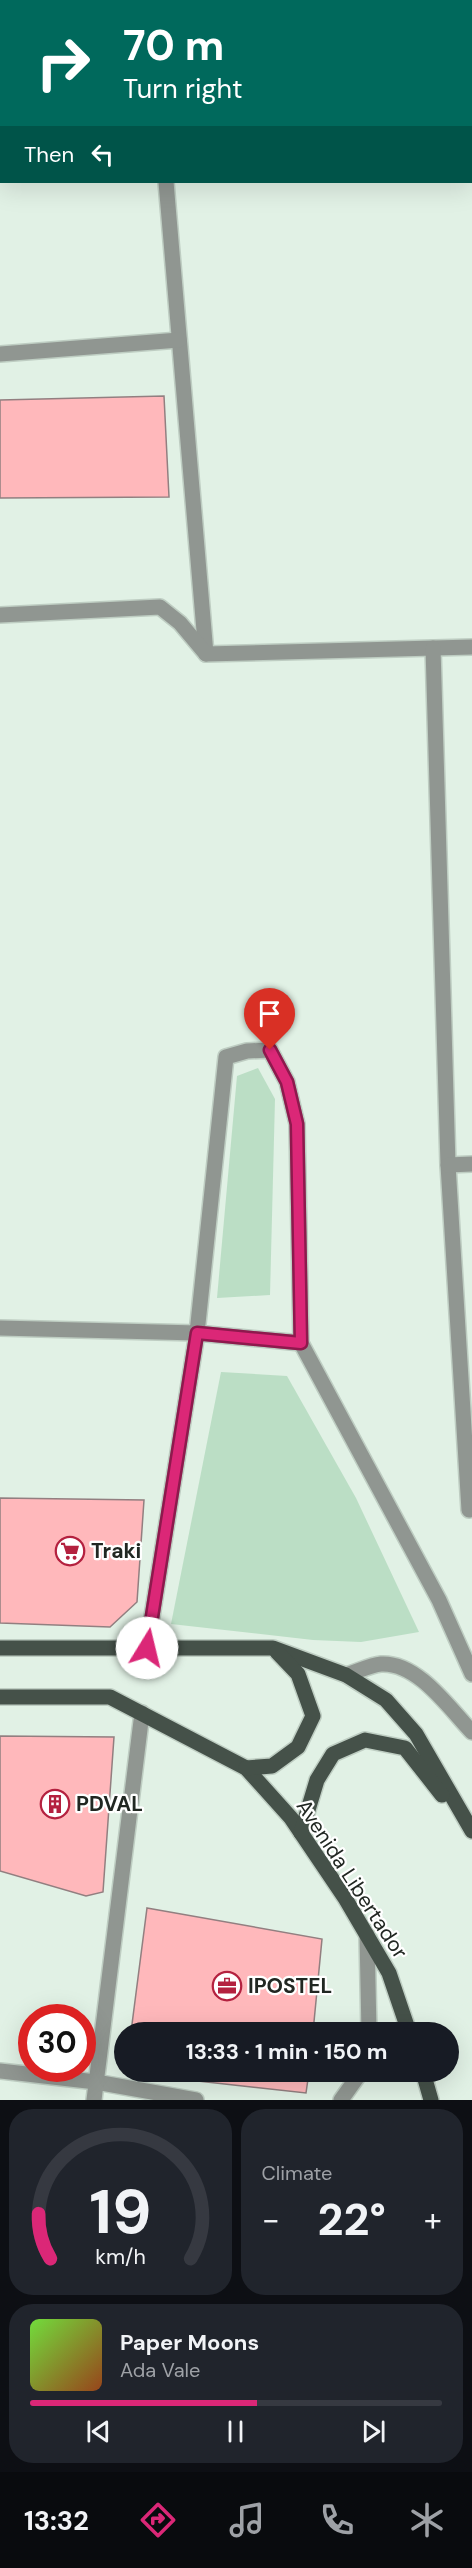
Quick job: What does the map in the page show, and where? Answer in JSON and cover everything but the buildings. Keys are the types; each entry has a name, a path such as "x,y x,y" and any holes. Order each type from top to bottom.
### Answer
{"main road":[{"path":"0,1648 273,1648 346,1675 386,1700 416,1734 472,1832"},
{"path":"246,1768 272,1766 298,1747 313,1716 298,1674 273,1648"},
{"name":"Avenida Libertador","path":"0,1697 110,1697 246,1768 291,1818 367,1935 389,1973 406,2022"},
{"path":"301,1833 317,1780 333,1754 365,1740 405,1748 472,1832"},
{"path":"426,2082 431,2100"}],"street":[{"path":"166,183 206,654"},
{"path":"0,354 180,340"},
{"path":"0,615 160,607 180,624 206,654"},
{"path":"206,654 472,647"},
{"path":"433,648 448,1165 469,1510"},
{"path":"147,1648 197,1333 226,1057 247,1051 270,1050 287,1082 297,1124 301,1343 439,1600 472,1674"},
{"path":"448,1165 472,1164"},
{"path":"0,1328 197,1333 301,1343"},
{"path":"346,1675 381,1664 399,1666 416,1673 472,1732"},
{"path":"94,2100 142,1713"},
{"path":"367,1935 369,2022"},
{"path":"0,2071 18,2073"},
{"path":"96,2082 196,2100"},
{"path":"342,2100 354,2082"}],"green space":[{"path":"258,1068 275,1099 270,1295 217,1298 237,1076"},
{"path":"221,1372 287,1376 356,1498 419,1632 361,1642 313,1640 171,1624"}],"place":[{"name":"Traki","path":"70,1551"},
{"name":"PDVAL","path":"55,1804"},
{"name":"IPOSTEL","path":"227,1986"}],"route":[{"path":"147,1648 197,1333 301,1343 297,1124 287,1082 270,1050"}]}
